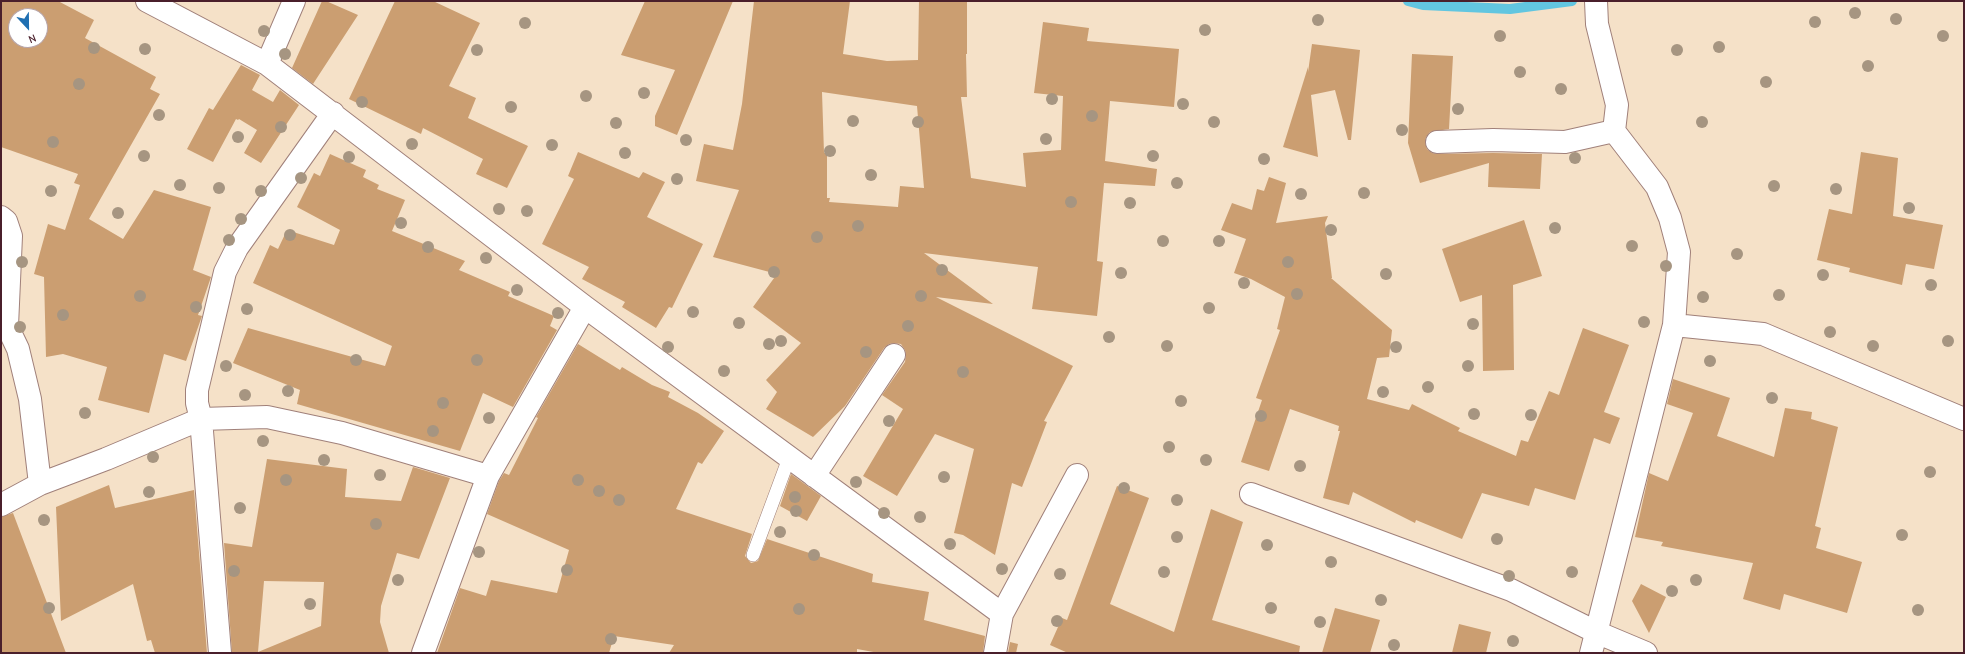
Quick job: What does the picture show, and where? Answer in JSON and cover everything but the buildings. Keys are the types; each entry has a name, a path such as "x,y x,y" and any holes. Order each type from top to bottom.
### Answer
{"street":[{"path":"147,1 266,64 585,307 1002,614"},
{"path":"266,64 294,1"},
{"path":"1594,643 1674,325 1679,252 1670,218 1657,187 1614,131 1617,105 1597,24 1596,1"},
{"path":"220,653 201,419 197,403 197,390 225,272 237,248 333,114"},
{"path":"1437,142 1493,140 1565,142 1614,131"},
{"path":"1,217 6,222 10,236 7,326 18,349 30,399 40,484"},
{"path":"423,653 488,476 585,307"},
{"path":"1674,325 1763,334 1964,419"},
{"path":"814,476 894,355"},
{"path":"1,505 40,484 106,459 201,419 267,417 342,434 488,476"},
{"path":"995,653 1002,614 1077,475"},
{"path":"1251,494 1511,590 1594,643 1646,653"}],"lane":[{"path":"753,555 789,458"}],"waterway":[{"path":"1408,1 1423,5 1510,9 1572,1"}]}
